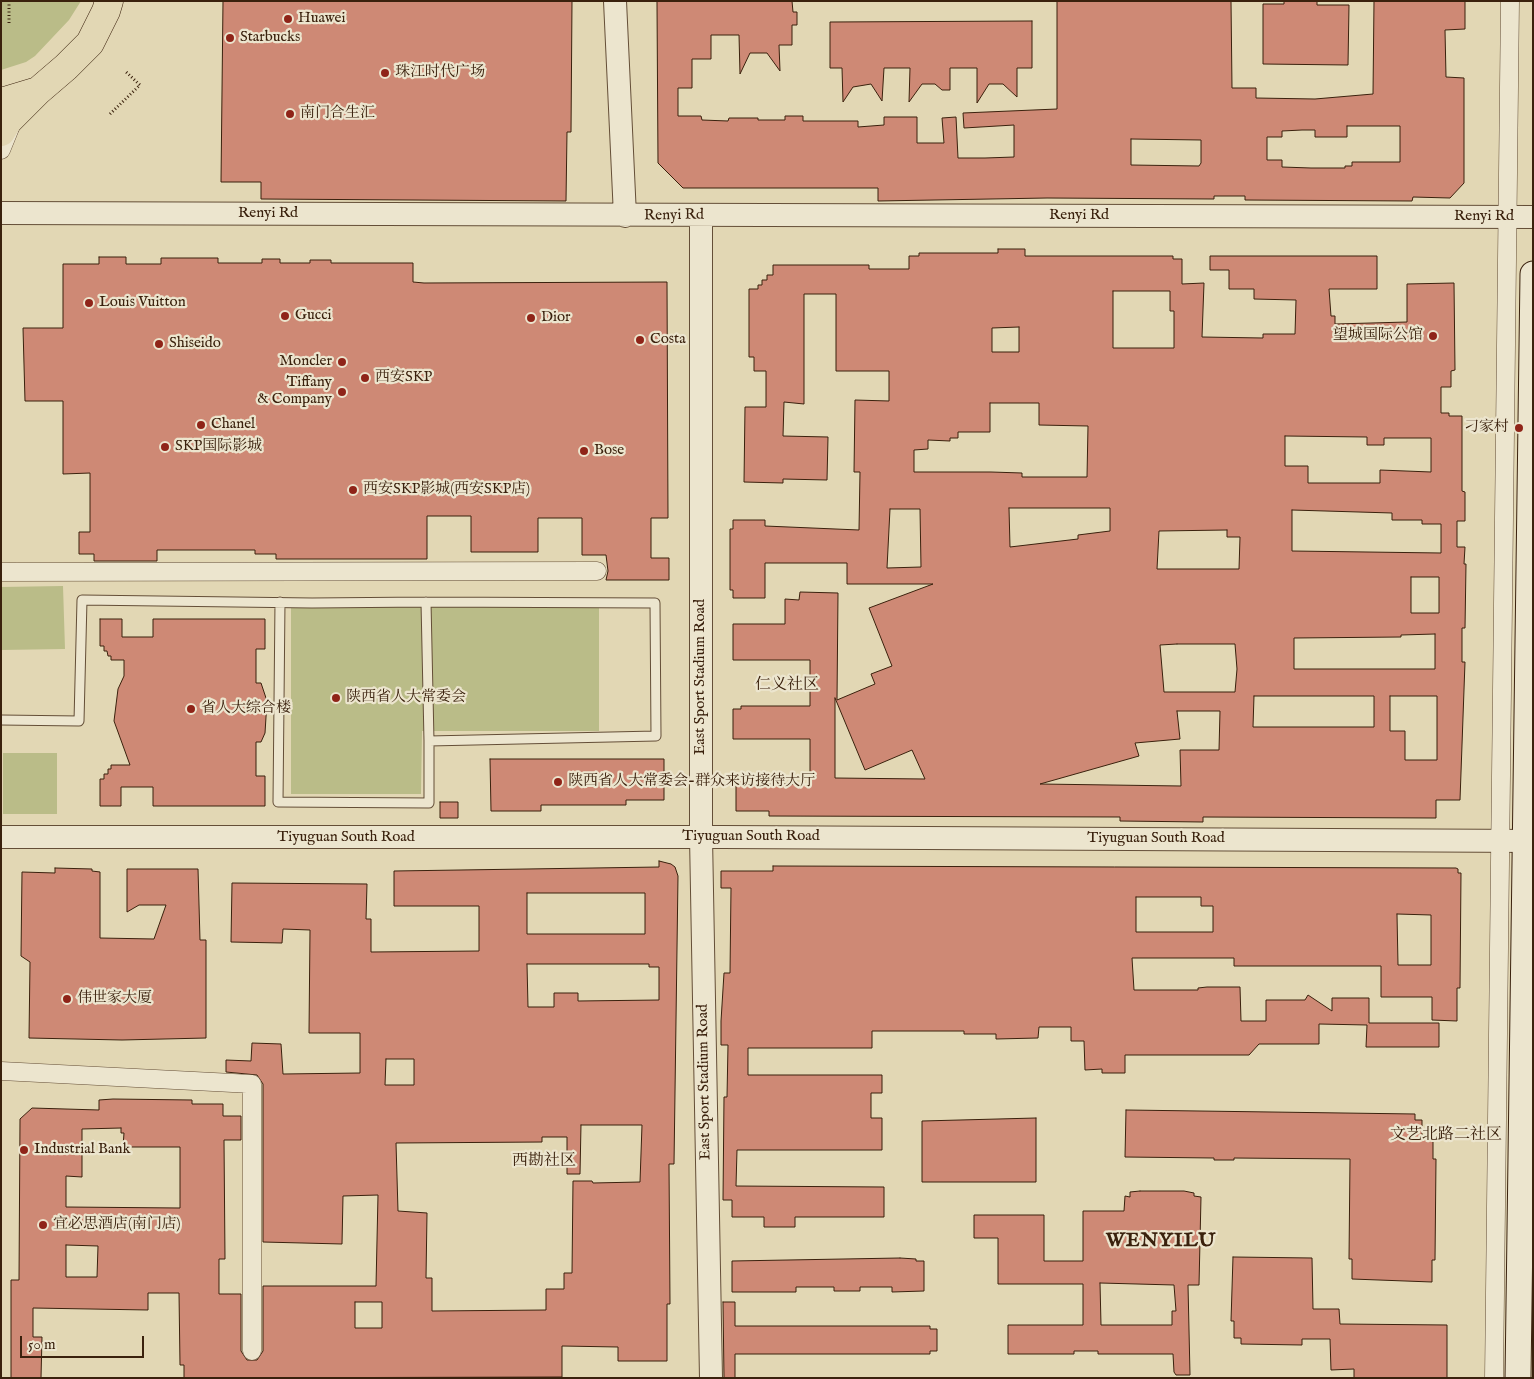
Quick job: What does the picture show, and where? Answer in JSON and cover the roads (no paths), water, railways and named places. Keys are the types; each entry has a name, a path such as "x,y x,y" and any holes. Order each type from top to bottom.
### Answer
{"main road":[{"path":"1,132 20,101 90,43 109,1"},
{"path":"1518,1378 1528,1086 1533,274"}],"street":[{"name":"Renyi Rd","path":"615,1 625,216"},
{"path":"1494,1378 1510,1"},
{"path":"1,150 20,101"},
{"name":"Renyi Rd","path":"1,213 1533,217"},
{"name":"East Sport Stadium Road","path":"701,215 701,837 711,1378"},
{"path":"1,572 596,571"},
{"name":"Tiyuguan South Road","path":"1,837 701,837 1529,841"},
{"path":"1,1071 252,1084 252,1351"}],"lane":[{"path":"1,720 79,721 82,600 655,603 656,736 429,741"},
{"path":"280,602 278,802 429,803 426,602"}],"place":[{"name":"Huawei","path":"288,19"},
{"name":"Starbucks","path":"230,38"},
{"name":"珠江时代广场","path":"385,73"},
{"name":"南门合生汇","path":"290,114"},
{"name":"Louis Vuitton","path":"89,303"},
{"name":"Gucci","path":"285,316"},
{"name":"Dior","path":"531,318"},
{"name":"望城国际公馆","path":"1433,336"},
{"name":"Costa","path":"640,340"},
{"name":"Shiseido","path":"159,344"},
{"name":"Moncler","path":"342,362"},
{"name":"西安SKP","path":"365,378"},
{"name":"Tiffany & Company","path":"342,392"},
{"name":"Chanel","path":"201,425"},
{"name":"刁家村","path":"1519,428"},
{"name":"SKP国际影城","path":"165,447"},
{"name":"Bose","path":"584,451"},
{"name":"西安SKP影城(西安SKP店)","path":"353,490"},
{"name":"陕西省人大常委会","path":"336,698"},
{"name":"省人大综合楼","path":"191,709"},
{"name":"陕西省人大常委会-群众来访接待大厅","path":"558,782"},
{"name":"伟世家大厦","path":"67,999"},
{"name":"Industrial Bank","path":"24,1150"},
{"name":"宜必思酒店(南门店)","path":"43,1225"}],"district":[{"name":"仁义社区","path":"787,686"},
{"name":"文艺北路二社区","path":"1446,1136"},
{"name":"西勘社区","path":"544,1162"},
{"name":"WENYILU","path":"1161,1242"}]}
